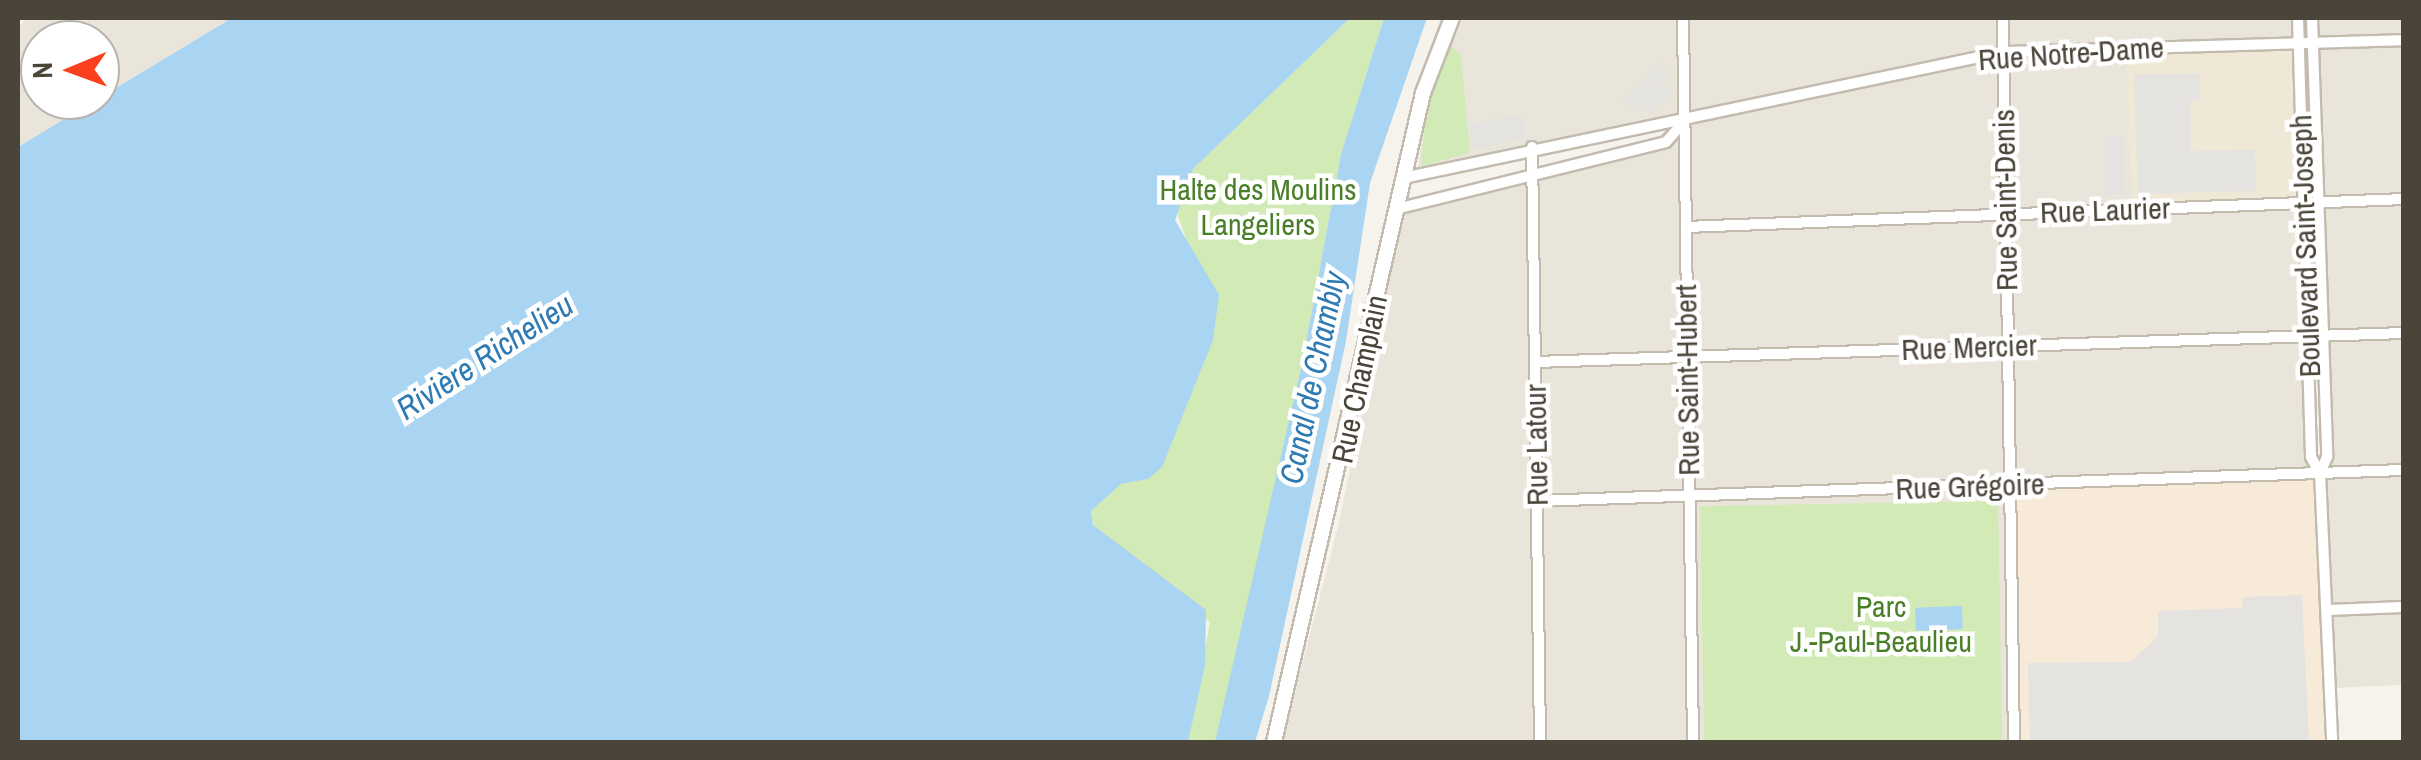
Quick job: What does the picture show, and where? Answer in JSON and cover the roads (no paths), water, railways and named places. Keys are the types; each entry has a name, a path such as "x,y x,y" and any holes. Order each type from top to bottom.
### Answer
{"street":[{"name":"Rue Champlain","path":"1274,742 1403,178 1435,51 1452,18"},
{"name":"Rue Saint-Hubert","path":"1684,18 1693,742"},
{"name":"Rue Saint-Denis","path":"2003,18 2014,742"},
{"name":"Boulevard Saint-Joseph","path":"2298,18 2311,457 2320,473"},
{"name":"Boulevard Saint-Joseph","path":"2312,18 2327,457 2320,473 2332,742"},
{"name":"Rue Notre-Dame","path":"1403,178 1532,146 1684,121 2003,52 2404,40"},
{"name":"Rue Notre-Dame","path":"1396,209 1533,171 1666,142 1684,121"},
{"name":"Rue Latour","path":"1532,146 1540,742"},
{"name":"Rue Laurier","path":"1686,226 2404,199"},
{"name":"Rue Mercier","path":"1535,362 2404,333"},
{"name":"Rue Grégoire","path":"1537,501 2404,470"},
{"path":"2326,610 2404,607"}],"water":[{"name":"Rivière Richelieu","path":"232,18 1350,18 1193,169 1175,220 1219,295 1213,340 1162,467 1148,479 1121,484 1091,511 1093,525 1206,610 1205,665 1188,742 18,742 18,147 63,120 120,120 120,86"},
{"name":"Canal de Chambly","path":"1384,18 1427,18 1370,183 1346,341 1269,696 1255,742 1215,742 1302,364 1341,154"},
{"path":"1962,606 1963,629 1916,631 1915,608"}],"park label":[{"name":"Halte des Moulins Langeliers","path":"1258,206"},
{"name":"Parc J.-Paul-Beaulieu","path":"1881,623"}]}
